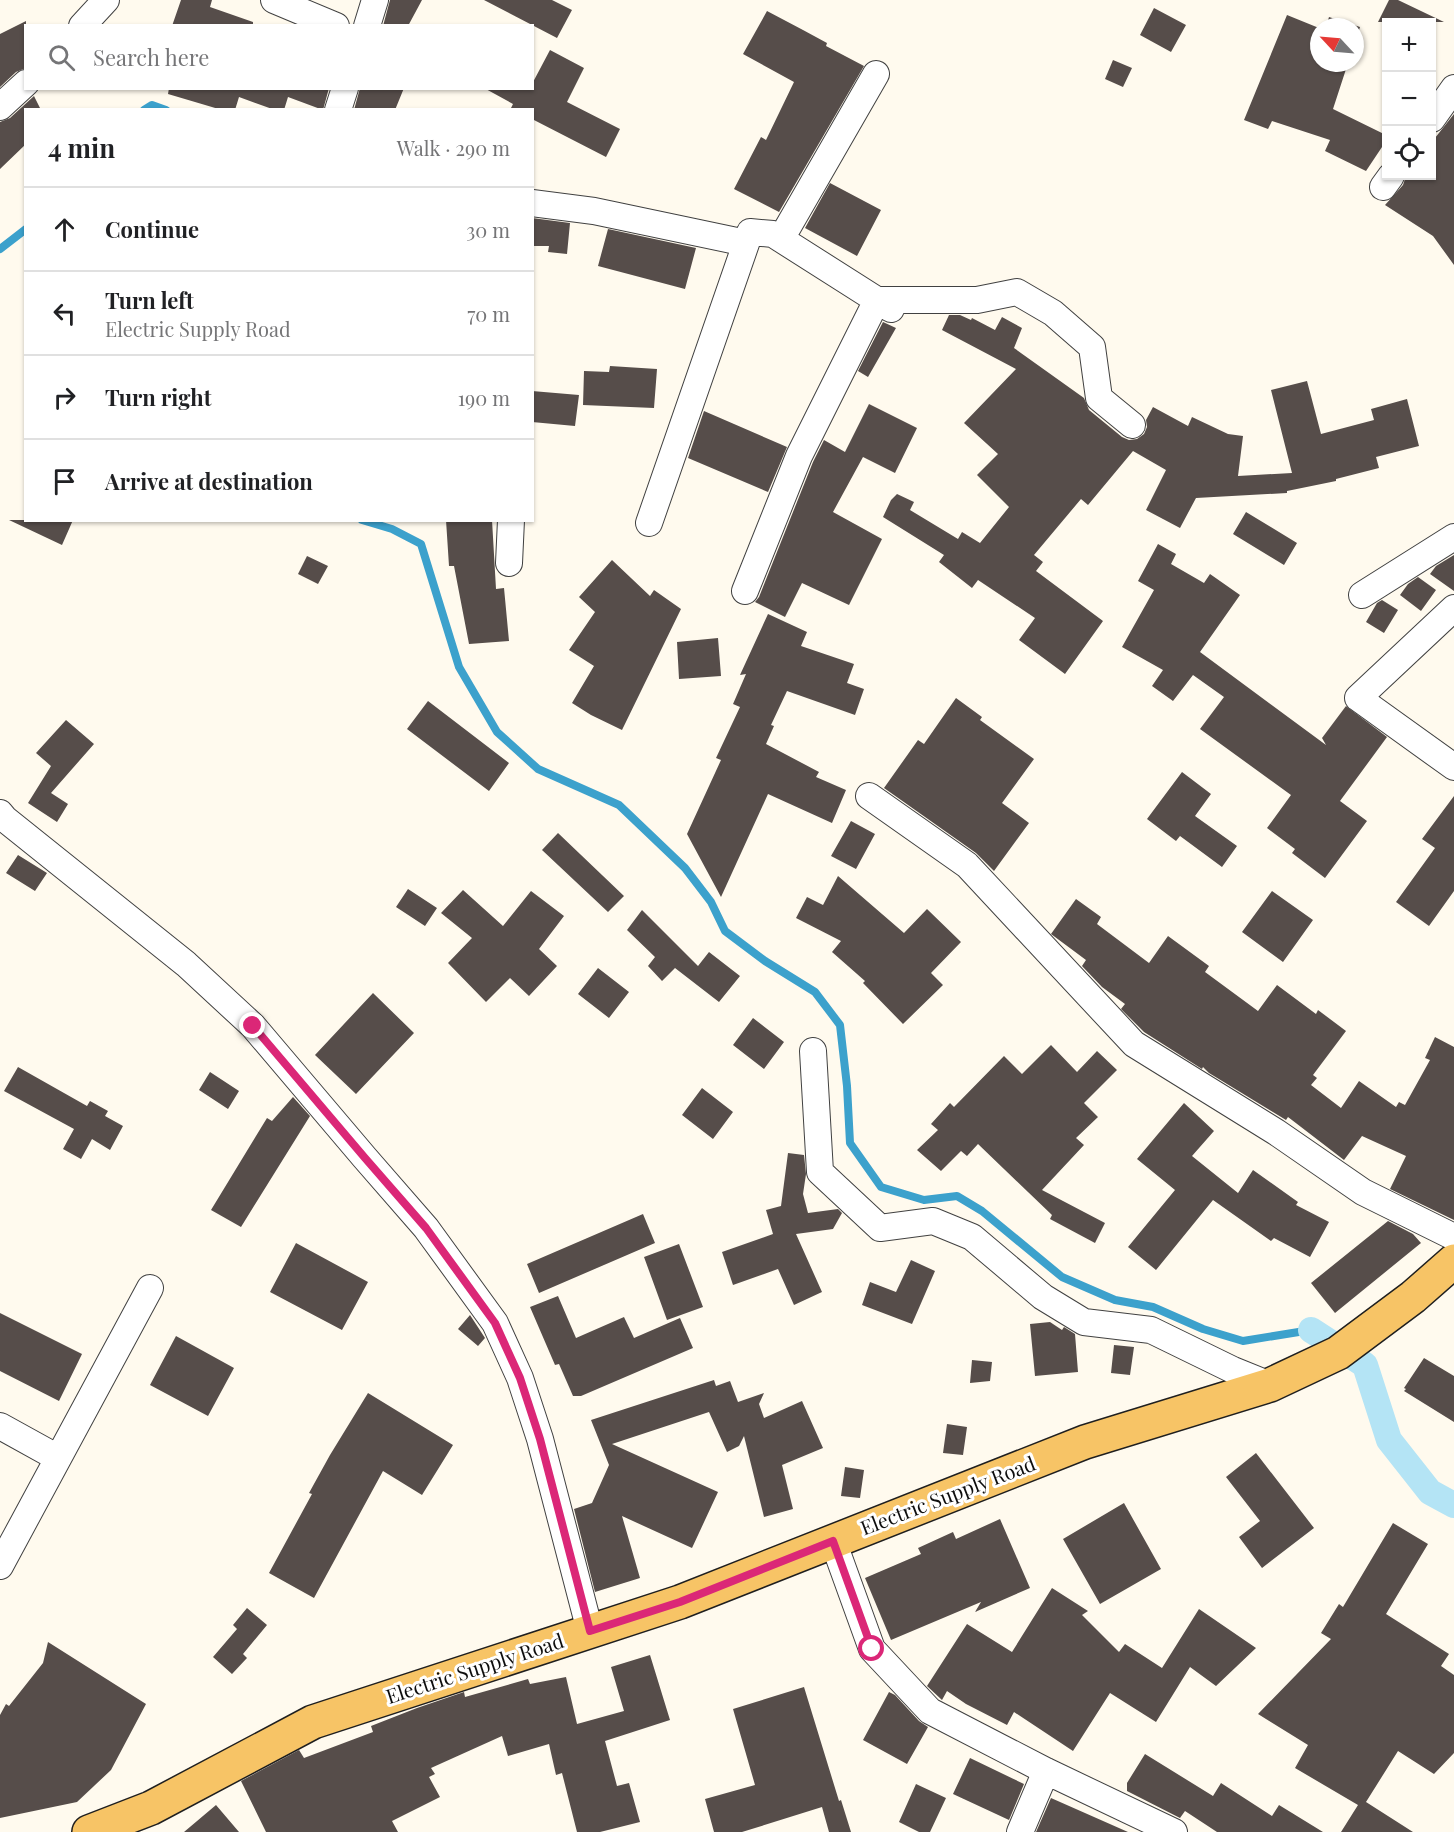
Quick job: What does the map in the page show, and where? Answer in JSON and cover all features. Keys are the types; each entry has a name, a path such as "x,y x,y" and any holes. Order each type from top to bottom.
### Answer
{"main road":[{"name":"Electric Supply Road","path":"90,1832 151,1808 313,1722 680,1602 1085,1442 1270,1385 1338,1353 1413,1297 1454,1261"}],"street":[{"path":"84,24 106,0"},
{"path":"274,0 331,24"},
{"path":"368,24 375,0"},
{"path":"781,239 876,74"},
{"path":"0,107 24,85"},
{"path":"1436,112 1454,88"},
{"path":"339,108 344,90"},
{"path":"534,203 594,211 746,243"},
{"path":"649,523 750,232 773,234 900,314"},
{"path":"877,300 977,300 1017,292 1053,313 1092,347 1099,398 1132,425"},
{"path":"745,591 799,456 877,300"},
{"path":"509,563 511,522"},
{"path":"1362,595 1454,537"},
{"path":"1454,608 1358,698 1454,767"},
{"path":"869,796 967,865 1134,1044 1276,1132 1363,1192 1454,1237"},
{"path":"0,813 4,819 186,964 253,1026 426,1228 495,1323 520,1378 540,1439 590,1631"},
{"path":"813,1051 820,1172 880,1228 933,1221 972,1237 1043,1297 1084,1322 1151,1330 1233,1370 1270,1385"},
{"path":"0,1566 150,1288"},
{"path":"0,1426 58,1458"},
{"path":"833,1541 872,1649 930,1711 1046,1771 1174,1832"},
{"path":"1020,1832 1046,1771"}],"building":[{"path":"181,0 212,0 210,7 253,22 253,24 173,24"},
{"path":"390,0 422,0 409,24 384,24"},
{"path":"484,0 552,0 572,10 557,38"},
{"path":"1389,0 1398,0 1436,18 1382,18 1382,22 1378,22"},
{"path":"1154,8 1186,25 1171,52 1140,35"},
{"path":"767,11 864,66 779,212 734,189 761,137 766,140 794,82 743,54"},
{"path":"1287,15 1310,24 1310,72 1345,72 1333,109 1382,133 1382,147 1366,171 1325,151 1330,140 1272,121 1268,129 1244,120"},
{"path":"26,21 24,24 24,69 16,72 0,87 0,34"},
{"path":"550,50 584,68 567,102 620,129 606,157 534,120 534,108 511,108 513,104 488,90 534,90 534,80"},
{"path":"1113,60 1132,68 1123,87 1105,79"},
{"path":"169,90 328,90 324,108 288,97 285,108 269,108 239,97 236,108 215,108 168,94"},
{"path":"359,90 403,90 396,108 355,108"},
{"path":"34,96 40,108 24,108 24,146 0,169 0,122 10,118"},
{"path":"1454,114 1454,265 1433,236 1385,205 1405,180 1436,180 1436,137"},
{"path":"830,183 881,210 857,256 805,228"},
{"path":"534,218 570,223 567,254 548,252 549,246 534,246"},
{"path":"608,229 696,248 685,289 598,266"},
{"path":"949,315 960,315 971,320 972,318 995,330 1002,317 1022,328 1014,348 1084,398 1089,410 1129,440 1137,439 1144,434 1147,427 1146,420 1153,407 1188,426 1192,417 1228,434 1243,436 1238,476 1292,473 1271,390 1307,381 1321,434 1374,420 1371,409 1407,399 1419,446 1376,457 1379,468 1336,479 1336,481 1287,491 1287,493 1196,498 1180,528 1146,510 1166,470 1133,451 1088,505 1081,499 1034,555 1043,562 1036,571 1103,621 1065,674 1019,640 1035,618 978,580 972,588 939,562 944,555 883,517 891,500 897,494 914,502 910,510 958,539 962,532 980,543 1009,507 977,475 998,454 964,423 1016,369 942,330"},
{"path":"883,322 896,328 868,377 858,371"},
{"path":"610,366 657,369 654,408 583,405 584,371 609,372"},
{"path":"534,391 579,395 575,426 534,422"},
{"path":"869,404 917,428 895,473 863,457 833,512 882,539 849,605 802,583 785,617 755,602 824,440 845,452"},
{"path":"704,411 787,447 768,492 688,458"},
{"path":"1246,512 1297,543 1284,565 1233,534"},
{"path":"9,520 72,522 62,545"},
{"path":"446,522 492,522 496,589 504,588 509,641 469,644 454,566 449,566"},
{"path":"1158,544 1176,554 1171,564 1204,583 1210,574 1240,595 1200,652 1326,745 1322,738 1346,706 1387,737 1340,801 1367,821 1325,878 1292,853 1295,849 1267,828 1291,795 1200,729 1224,697 1193,675 1173,701 1152,686 1163,670 1122,647 1154,590 1138,581"},
{"path":"1454,555 1454,591 1430,574 1436,566"},
{"path":"307,556 328,566 318,584 298,574"},
{"path":"612,560 650,596 654,590 681,609 622,730 572,703 594,666 569,650 595,612 579,597"},
{"path":"1418,577 1436,590 1421,611 1400,595 1408,584"},
{"path":"1382,600 1398,610 1384,633 1366,622 1377,603"},
{"path":"768,614 807,632 801,646 854,664 847,683 864,689 855,715 787,691 771,725 774,726 766,744 819,772 816,777 846,790 832,823 768,794 721,897 687,834 721,760 716,758 740,707 733,704 746,674 740,675"},
{"path":"718,638 721,676 679,679 677,642"},
{"path":"956,698 982,717 980,720 1034,759 1002,803 1029,823 994,871 976,853 884,788 918,740 924,744"},
{"path":"428,701 509,763 489,791 407,729"},
{"path":"66,720 94,744 51,793 68,804 57,822 28,803 51,766 36,753"},
{"path":"1182,772 1211,794 1195,816 1237,846 1222,867 1180,836 1176,841 1147,819"},
{"path":"1454,796 1454,891 1429,926 1396,902 1435,848 1422,839"},
{"path":"851,821 875,834 856,869 831,856"},
{"path":"558,833 624,896 608,912 542,850"},
{"path":"18,855 47,873 35,891 6,873"},
{"path":"838,876 904,933 927,909 961,942 931,973 943,985 903,1024 863,983 865,981 832,952 841,941 796,918 807,897 823,905"},
{"path":"408,889 437,908 425,926 396,907"},
{"path":"463,890 503,926 531,891 564,916 539,949 557,966 529,996 510,978 486,1002 448,963 472,938 441,913"},
{"path":"1272,891 1313,920 1283,962 1242,932"},
{"path":"1076,899 1101,917 1097,924 1149,963 1168,936 1209,966 1205,972 1258,1011 1277,985 1316,1014 1318,1010 1346,1031 1313,1075 1317,1078 1311,1085 1341,1108 1359,1081 1396,1107 1399,1102 1405,1105 1430,1060 1425,1058 1435,1037 1454,1047 1454,1220 1390,1189 1406,1156 1362,1136 1344,1160 1288,1117 1286,1120 1144,1032 1121,1009 1125,1004 1102,987 1082,966 1086,960 1051,934"},
{"path":"642,910 698,966 709,952 740,976 719,1002 675,968 662,981 648,966 655,957 627,930"},
{"path":"598,968 629,992 609,1018 578,994"},
{"path":"373,993 414,1033 356,1094 315,1055"},
{"path":"753,1018 784,1042 764,1069 733,1045"},
{"path":"1051,1045 1077,1072 1097,1051 1117,1070 1084,1103 1098,1117 1076,1138 1084,1145 1042,1190 1105,1223 1095,1243 1050,1219 1052,1215 978,1144 967,1156 961,1151 941,1171 917,1150 938,1130 931,1124 950,1103 954,1107 1004,1056 1022,1074"},
{"path":"18,1067 87,1106 90,1101 108,1111 105,1116 123,1126 110,1150 92,1139 81,1159 63,1149 74,1129 4,1091"},
{"path":"210,1072 239,1091 228,1109 199,1090"},
{"path":"702,1088 733,1112 713,1139 682,1115"},
{"path":"293,1097 310,1116 241,1227 211,1210 267,1118 272,1121"},
{"path":"1184,1103 1214,1131 1192,1156 1238,1193 1253,1170 1298,1202 1296,1205 1329,1222 1310,1257 1274,1238 1271,1241 1213,1200 1156,1270 1128,1247 1175,1190 1137,1159"},
{"path":"788,1153 804,1155 806,1174 803,1194 808,1213 838,1209 842,1213 833,1229 796,1234 822,1292 794,1305 778,1269 733,1285 722,1252 773,1234 766,1210 781,1206"},
{"path":"643,1214 655,1243 539,1293 527,1264"},
{"path":"1388,1221 1413,1234 1421,1243 1335,1313 1311,1283"},
{"path":"296,1243 368,1282 342,1330 270,1292"},
{"path":"679,1244 703,1307 667,1320 644,1257"},
{"path":"911,1260 935,1271 912,1324 862,1305 870,1282 896,1292"},
{"path":"558,1296 576,1338 624,1317 634,1338 680,1318 693,1348 581,1396 573,1396 559,1364 555,1365 530,1307"},
{"path":"0,1313 82,1354 59,1401 0,1371"},
{"path":"470,1315 485,1338 478,1346 458,1329"},
{"path":"1050,1322 1062,1330 1064,1327 1075,1334 1078,1372 1035,1376 1030,1324"},
{"path":"176,1336 234,1368 208,1416 150,1385"},
{"path":"1114,1345 1134,1347 1130,1375 1111,1373"},
{"path":"1424,1358 1454,1376 1454,1422 1404,1391"},
{"path":"972,1360 992,1362 990,1381 970,1383"},
{"path":"714,1380 716,1386 730,1381 738,1402 764,1393 759,1404 764,1418 802,1401 823,1448 782,1465 793,1509 764,1517 744,1436 739,1446 727,1452 709,1412 612,1444 718,1492 692,1548 622,1516 640,1578 595,1592 574,1509 592,1503 609,1465 591,1420"},
{"path":"368,1393 453,1445 422,1495 383,1471 314,1598 269,1573 312,1494 309,1493"},
{"path":"947,1424 967,1427 963,1455 943,1453"},
{"path":"1256,1453 1314,1528 1262,1568 1239,1537 1260,1521 1226,1477"},
{"path":"845,1467 864,1470 860,1498 841,1496"},
{"path":"1124,1503 1161,1569 1100,1604 1063,1539"},
{"path":"1000,1519 1030,1588 975,1612 981,1602 891,1640 865,1578 921,1554 918,1548 953,1532 956,1539"},
{"path":"1393,1523 1428,1544 1386,1614 1449,1654 1441,1666 1454,1675 1454,1753 1434,1774 1398,1751 1366,1802 1413,1832 1341,1832 1358,1805 1295,1768 1308,1745 1258,1714 1331,1639 1321,1633 1339,1604 1343,1607"},
{"path":"1052,1588 1088,1611 1082,1615 1119,1652 1125,1644 1162,1668 1199,1609 1256,1648 1216,1686 1190,1667 1156,1722 1110,1693 1073,1751 1014,1712 1007,1725 966,1704 947,1691 942,1700 927,1686 967,1624 1012,1652"},
{"path":"247,1608 267,1625 243,1654 247,1658 232,1674 213,1657 237,1629 233,1625"},
{"path":"48,1642 146,1704 111,1770 77,1802 0,1818 0,1715 6,1704 9,1706 43,1663"},
{"path":"650,1655 670,1720 605,1741 617,1786 629,1783 640,1822 600,1832 577,1832 562,1773 556,1775 549,1744 508,1756 502,1736 431,1768 435,1774 429,1777 440,1797 392,1821 398,1832 266,1832 241,1781 299,1750 304,1758 373,1732 371,1726 417,1708 464,1692 465,1697 528,1679 530,1684 566,1677 577,1724 624,1711 611,1667"},
{"path":"804,1687 839,1801 841,1800 851,1832 829,1832 822,1807 742,1832 714,1832 705,1799 755,1785 733,1709"},
{"path":"889,1692 928,1727 907,1764 863,1740"},
{"path":"1145,1754 1213,1796 1221,1783 1272,1816 1279,1805 1323,1832 1217,1832 1185,1811 1180,1818 1127,1791 1127,1783"},
{"path":"970,1758 1024,1784 1009,1820 953,1794"},
{"path":"916,1784 946,1798 930,1832 919,1832 899,1822"},
{"path":"1051,1798 1128,1832 1036,1832"},
{"path":"216,1805 239,1832 184,1832"}],"waterway":[{"path":"147,108 152,105 160,108"},
{"path":"0,249 24,231"},
{"path":"369,522 392,529 421,544 459,667 497,732 538,769 619,805 685,868 711,902 725,931 765,961 815,992 840,1025 847,1086 850,1143 881,1187 924,1200 957,1196 982,1211 1062,1277 1115,1300 1153,1307 1203,1329 1243,1341 1311,1330"},
{"path":"1311,1330 1365,1365 1389,1440 1430,1492 1454,1505"}],"route":[{"path":"253,1026 426,1228 495,1323 520,1378 540,1439 590,1631 680,1602 833,1541 872,1649"}]}
